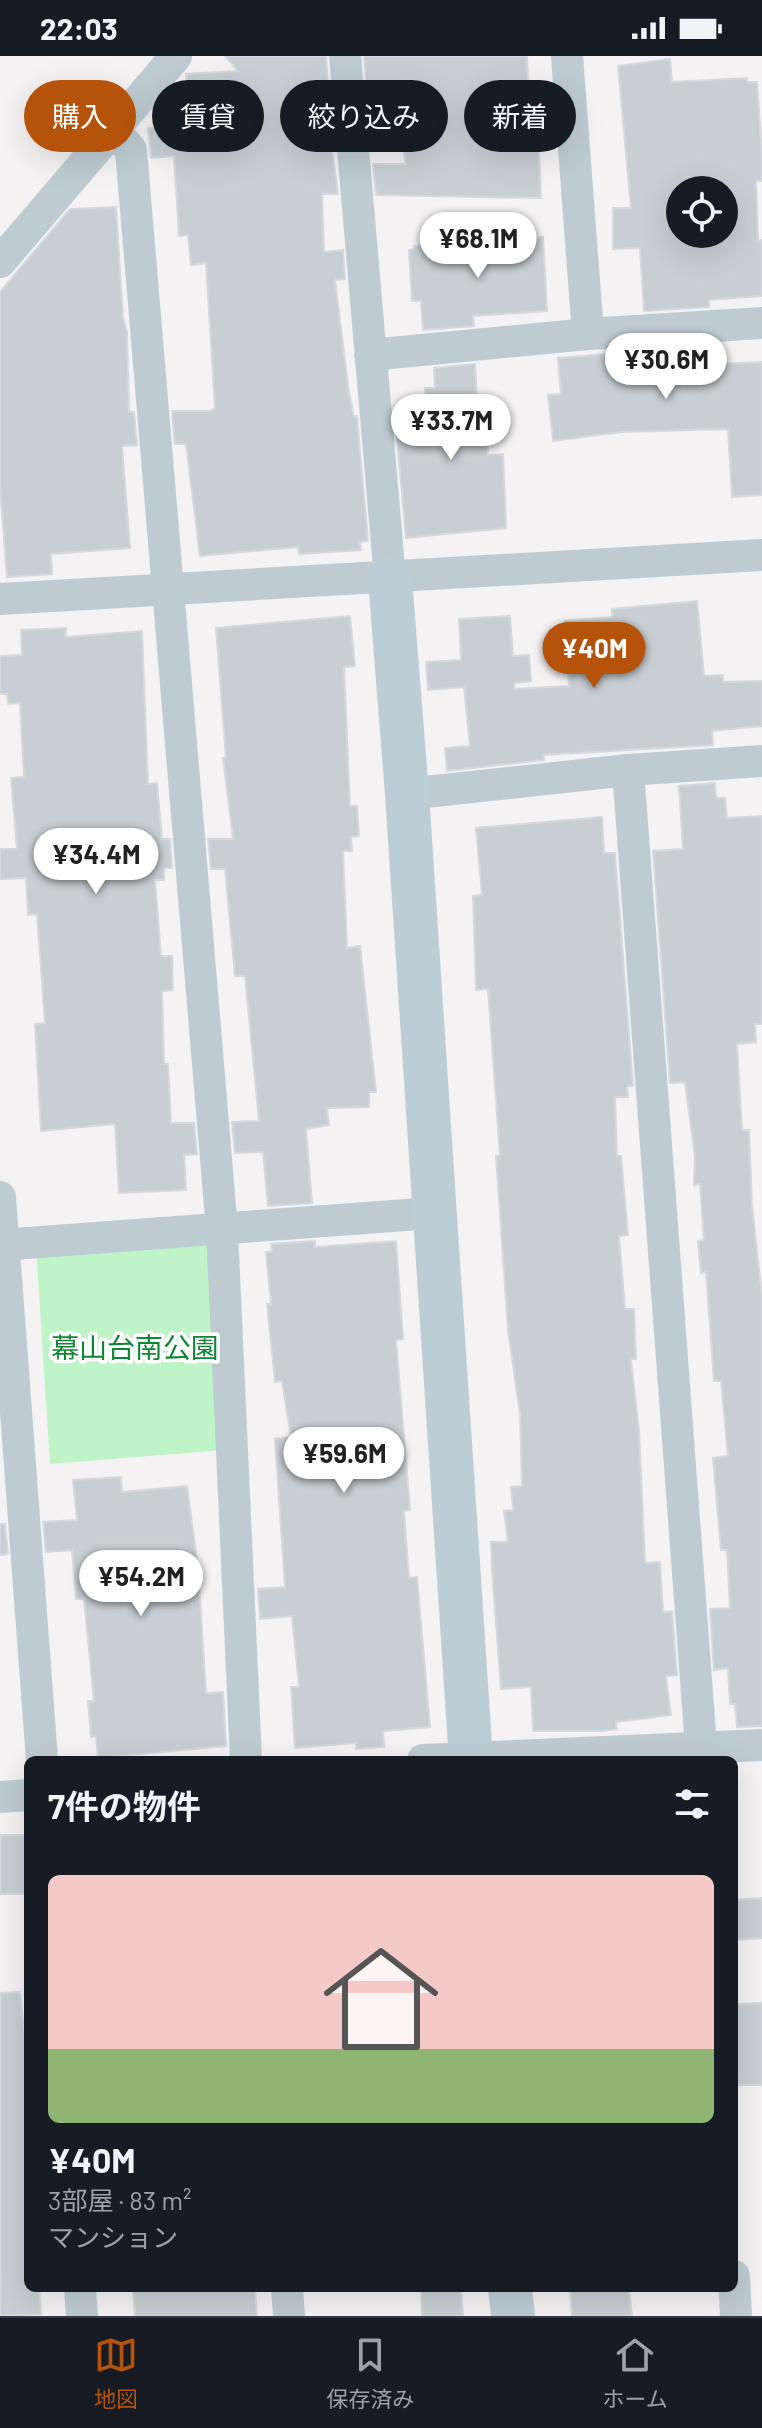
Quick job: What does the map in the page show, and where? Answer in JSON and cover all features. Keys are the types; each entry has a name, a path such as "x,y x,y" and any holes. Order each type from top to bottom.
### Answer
{"street":[{"path":"136,100 176,56"},
{"path":"345,56 407,794 470,1756"},
{"path":"567,56 588,334"},
{"path":"0,262 91,152"},
{"path":"131,152 222,1230 246,1756"},
{"path":"370,355 588,334 762,323"},
{"path":"0,599 168,586 390,579 762,555"},
{"path":"407,794 628,770 762,761"},
{"path":"628,770 702,1754"},
{"path":"0,1197 42,1756"},
{"path":"2,1245 433,1213"},
{"path":"586,1756 702,1754 762,1745"},
{"path":"0,1797 24,1795"},
{"path":"80,2292 82,2316"},
{"path":"287,2292 289,2316"},
{"path":"510,2292 513,2316"},
{"path":"735,2292 736,2316"}],"green space":[{"name":"幕山台南公園","path":"221,1231 235,1449 50,1464 36,1247"}],"building":[{"path":"225,56 326,56 328,80 280,80 280,152 332,152 338,194 322,194 324,252 343,250 345,279 335,280 349,393 354,417 357,416 368,541 360,542 361,550 299,554 298,547 200,556 186,444 175,444 172,411 210,411 215,408 206,263 191,265 188,235 179,236 174,156 151,158 148,128 152,128 152,152 264,152 264,80 186,80 186,74 238,71"},
{"path":"364,56 527,56 528,80 464,80 464,152 539,152 541,198 376,195 373,164 405,164 404,152 448,152 448,80 366,80"},
{"path":"670,59 672,82 747,78 747,82 757,82 762,181 756,181 758,241 762,240 762,296 709,300 709,307 644,311 640,248 613,249 613,208 631,208 618,66"},
{"path":"116,207 123,317 127,333 129,412 134,412 137,445 122,446 130,548 51,554 52,574 7,577 0,487 0,292 70,209"},
{"path":"543,237 547,311 473,316 474,326 423,330 421,301 412,301 409,250 414,246"},
{"path":"713,345 714,364 762,362 762,495 732,497 728,429 622,432 553,441 548,395 561,394 558,358"},
{"path":"475,364 477,399 486,399 488,455 503,454 506,528 406,538 396,428 427,427 425,388 435,388 434,368"},
{"path":"697,601 704,676 723,675 723,682 762,681 762,726 712,731 713,745 543,755 544,760 447,771 445,748 470,746 464,687 428,690 426,662 461,660 459,619 510,616 513,656 529,655 531,681 514,683 514,689 569,686 565,621 612,617 612,609"},
{"path":"350,616 355,666 344,667 350,806 357,806 359,836 351,837 352,851 343,851 347,948 360,946 376,1092 369,1092 369,1107 327,1108 329,1125 306,1129 312,1203 268,1206 263,1152 235,1153 232,1122 259,1121 245,976 235,976 225,869 211,869 208,839 233,839 223,758 226,758 216,628"},
{"path":"66,628 66,637 142,631 148,784 157,783 162,839 170,839 172,868 164,868 164,880 155,880 161,956 172,956 173,990 162,991 164,1064 168,1064 171,1123 194,1123 197,1154 184,1155 186,1190 119,1193 115,1124 41,1131 35,1024 45,1023 37,914 28,915 26,878 0,879 0,849 17,849 11,778 24,777 20,703 8,704 7,694 0,694 0,656 22,655 21,630"},
{"path":"715,783 716,798 725,798 727,818 762,816 762,1024 755,1024 756,1042 737,1044 742,1130 749,1130 752,1205 762,1297 762,1726 737,1727 735,1704 730,1704 728,1668 714,1670 710,1609 730,1608 727,1550 721,1550 713,1458 728,1456 721,1381 714,1381 706,1272 701,1273 698,1241 704,1240 700,1184 694,1185 695,1157 685,1082 670,1083 653,851 683,849 679,786"},
{"path":"602,817 604,853 615,853 633,1086 627,1086 628,1097 615,1097 617,1156 621,1156 628,1235 619,1236 625,1309 634,1309 636,1359 631,1359 639,1431 645,1563 660,1562 663,1612 672,1611 677,1675 666,1676 671,1715 616,1722 617,1729 602,1731 533,1731 531,1687 501,1689 492,1570 491,1542 508,1542 504,1511 513,1510 511,1487 522,1486 520,1414 508,1330 496,1156 500,1156 488,989 476,990 473,896 482,895 476,828"},
{"path":"315,1241 315,1247 396,1241 403,1339 396,1340 410,1510 404,1511 409,1578 417,1577 430,1727 383,1731 384,1747 356,1749 356,1743 295,1748 291,1687 299,1687 292,1616 260,1619 258,1589 285,1587 275,1439 291,1437 282,1381 275,1382 267,1304 271,1304 266,1252 272,1252 271,1244"},
{"path":"121,1477 122,1492 187,1486 198,1567 206,1693 223,1692 226,1746 98,1756 96,1736 91,1737 88,1701 94,1701 84,1599 76,1599 72,1550 46,1552 43,1522 77,1520 73,1480"},
{"path":"0,1524 5,1524 8,1554 0,1555"},
{"path":"0,1835 24,1835 24,1894 0,1894"},
{"path":"762,1898 762,1938 738,1940 738,1900"},
{"path":"20,1992 24,2030 24,2292 39,2292 41,2314 0,2316 0,1993"},
{"path":"762,2003 762,2085 738,2085 738,2004"},
{"path":"133,2292 255,2292 257,2316 135,2316"},
{"path":"421,2292 461,2292 463,2316 422,2316"},
{"path":"570,2292 629,2292 632,2316 572,2316"}]}
